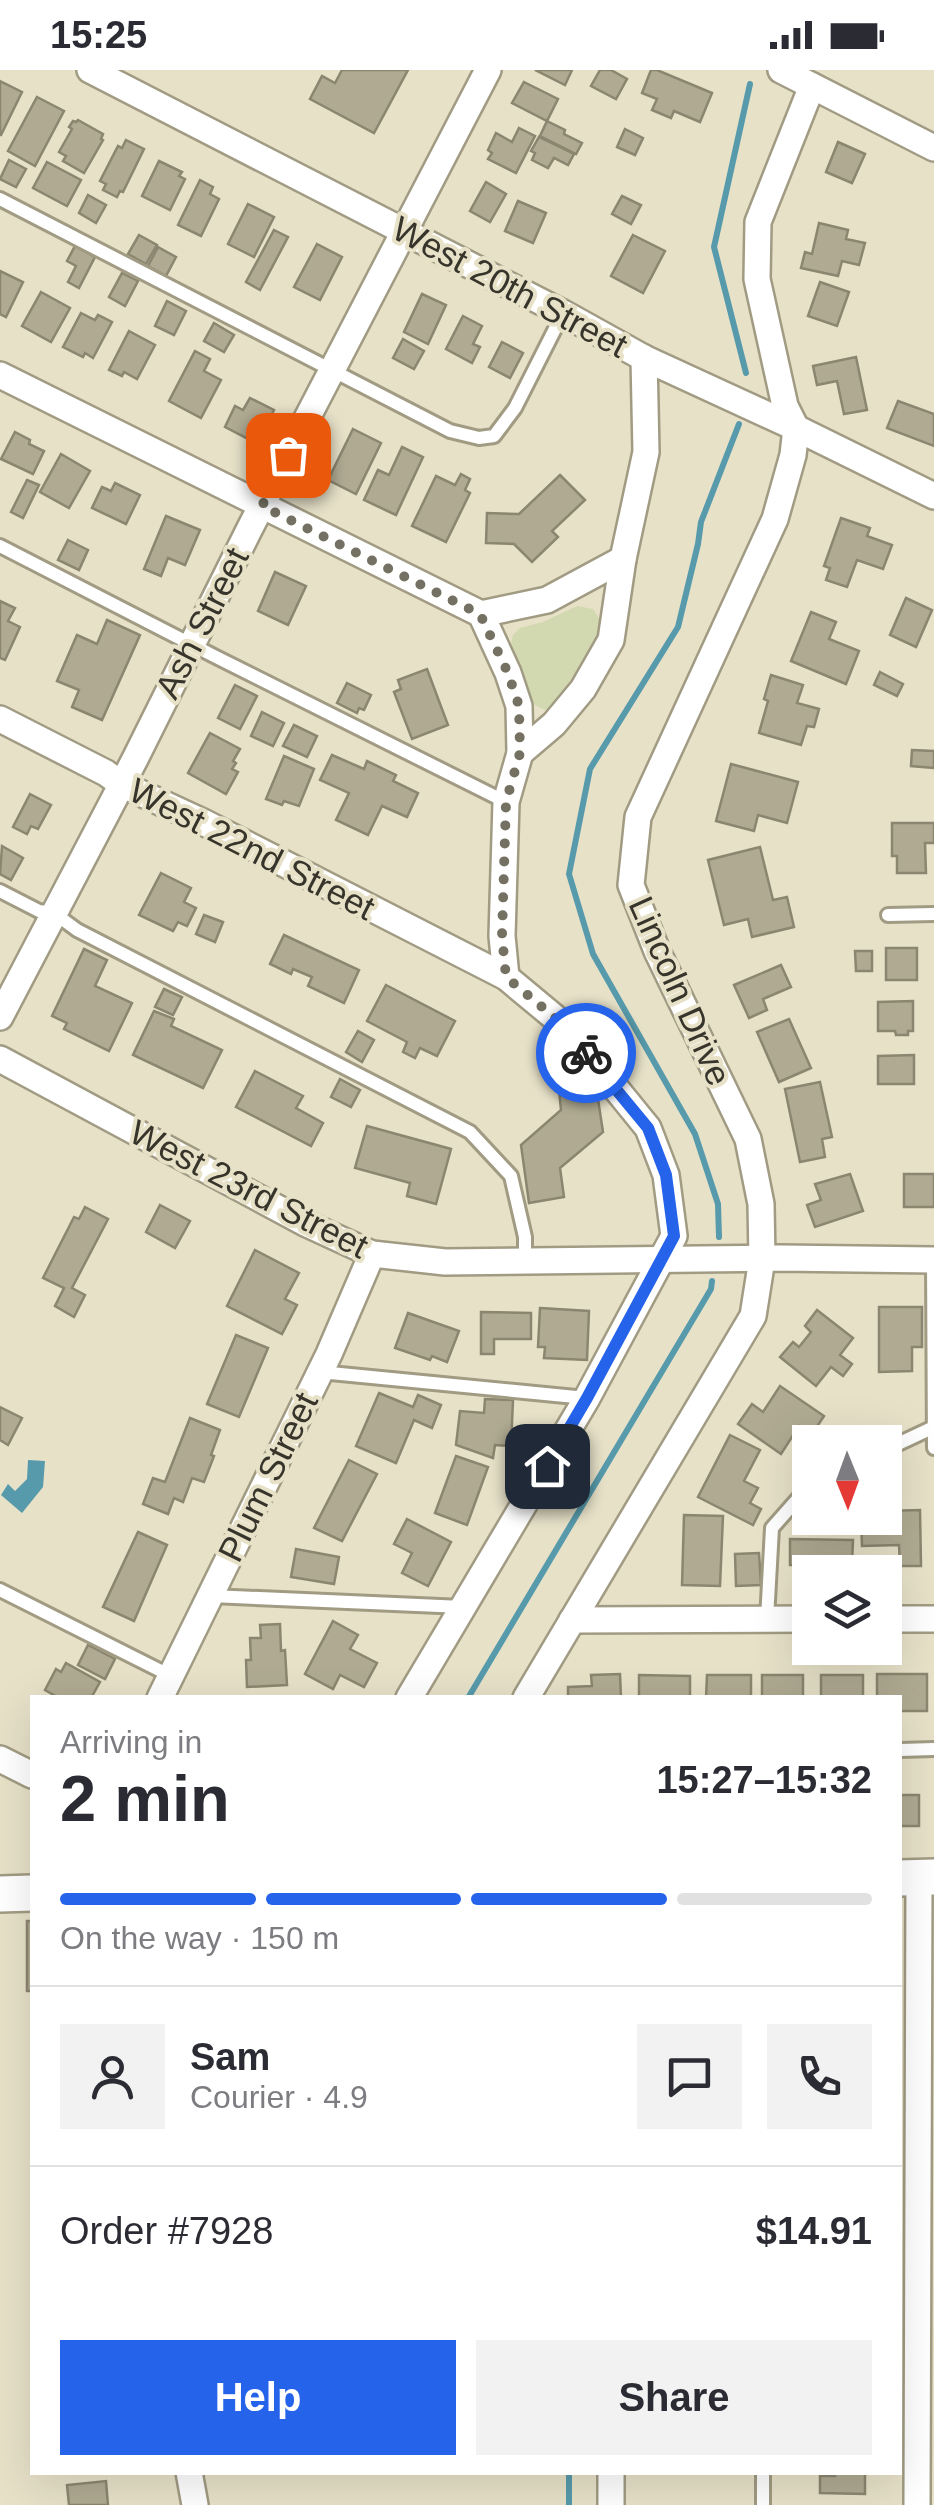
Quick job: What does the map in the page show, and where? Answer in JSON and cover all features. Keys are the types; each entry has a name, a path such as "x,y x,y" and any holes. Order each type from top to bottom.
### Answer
{"main road":[{"path":"0,1894 30,1893"}],"street":[{"name":"West 20th Street","path":"90,70 644,358 934,496"},
{"name":"Ash Street","path":"0,1017 488,70"},
{"path":"781,70 934,148"},
{"path":"796,428 784,406 756,279 758,222 812,86"},
{"path":"520,753 554,724 583,689 610,640 646,452 644,358"},
{"path":"0,375 480,614 547,600 623,559"},
{"name":"Lincoln Drive","path":"528,1695 753,1316 762,1259 761,1204 748,1139 657,951 631,885 638,817 775,519 796,428"},
{"path":"480,614 519,706 520,753 506,802 502,936 506,977"},
{"name":"West 22nd Street","path":"0,718 122,784 506,977 565,1026 648,1128 666,1175 674,1236 587,1398 412,1695"},
{"name":"West 23rd Street","path":"0,1060 372,1254 445,1262 933,1260"},
{"name":"Plum Street","path":"165,1687 320,1372 372,1254"},
{"path":"572,1620 792,1619"},
{"path":"902,1619 934,1619"},
{"path":"0,1759 30,1774"},
{"path":"916,2505 918,1878"},
{"path":"190,2475 194,2505"},
{"path":"611,2475 611,2505"}],"lane":[{"path":"0,199 450,431 479,438 494,436 515,408 563,313"},
{"path":"0,546 506,802"},
{"path":"0,891 40,911 54,913 77,930 470,1132 511,1176 525,1237 525,1260"},
{"path":"888,915 934,914"},
{"path":"933,1260 934,1448"},
{"path":"320,1372 587,1398"},
{"path":"902,1442 934,1428"},
{"path":"767,1618 772,1528 792,1505"},
{"path":"0,1590 165,1687"},
{"path":"210,1596 464,1607"},
{"path":"902,1750 934,1749"},
{"path":"762,2475 762,2505"}],"green space":[{"path":"577,606 593,609 601,621 600,636 554,705 545,710 533,704 511,645 513,635 520,628"}],"water":[{"path":"28,1460 45,1461 43,1487 22,1513 1,1495 8,1484 15,1491 27,1479"}],"building":[{"path":"342,70 408,70 374,133 310,99 322,76 335,83"},
{"path":"535,70 572,70 565,85"},
{"path":"600,70 611,70 627,79 616,99 591,86"},
{"path":"651,70 712,93 700,122 674,111 671,118 652,110 657,99 642,93"},
{"path":"0,81 22,92 1,135 0,135"},
{"path":"524,82 558,99 547,121 512,103"},
{"path":"37,97 64,111 35,166 8,151"},
{"path":"78,120 103,134 84,173 63,161 66,156 59,152 72,129 69,127"},
{"path":"547,121 582,143 576,154 540,136"},
{"path":"519,128 535,136 516,173 488,159 492,153 488,150 496,133 512,142"},
{"path":"625,129 643,138 635,155 617,147"},
{"path":"539,137 574,154 568,165 554,158 548,168 532,160 535,153 531,151"},
{"path":"126,140 144,149 117,197 103,190 106,184 100,181 118,146 122,148"},
{"path":"838,142 865,154 852,183 826,172"},
{"path":"9,160 26,169 16,187 0,179"},
{"path":"159,161 182,172 179,176 185,179 170,210 142,196"},
{"path":"47,162 81,180 67,206 33,188"},
{"path":"200,180 213,187 210,194 219,199 201,236 178,225"},
{"path":"486,182 506,194 490,222 470,211"},
{"path":"88,195 106,205 96,223 79,213"},
{"path":"622,196 641,205 631,224 612,214"},
{"path":"518,201 546,213 533,243 505,231"},
{"path":"248,204 274,217 254,257 228,244"},
{"path":"819,223 848,230 846,239 865,243 859,265 842,261 838,276 801,268 805,252 812,254"},
{"path":"274,230 288,237 260,290 246,282"},
{"path":"139,235 157,245 146,264 128,254"},
{"path":"633,235 665,251 643,293 611,276"},
{"path":"317,244 342,257 320,300 294,287"},
{"path":"75,246 95,257 79,288 68,282 76,266 67,261"},
{"path":"158,247 176,257 166,276 148,266"},
{"path":"0,271 23,282 6,317 0,314"},
{"path":"122,273 138,281 125,306 109,297"},
{"path":"820,282 849,292 837,326 808,316"},
{"path":"41,292 70,308 51,342 22,326"},
{"path":"422,294 446,305 428,344 404,332"},
{"path":"167,301 186,311 174,335 155,326"},
{"path":"81,313 112,322 93,358 63,347"},
{"path":"463,316 482,326 473,344 480,347 472,363 446,349"},
{"path":"214,323 234,335 224,352 204,341"},
{"path":"129,331 155,345 137,379 109,370"},
{"path":"403,339 424,351 414,369 393,358"},
{"path":"502,342 523,353 510,378 489,367"},
{"path":"195,351 210,359 204,371 221,380 201,418 169,401"},
{"path":"856,357 867,410 844,414 837,381 817,385 813,366"},
{"path":"250,398 274,410 256,443 225,427 235,406 243,410"},
{"path":"898,401 934,414 934,446 887,428"},
{"path":"353,429 381,443 356,494 328,480"},
{"path":"15,432 44,451 33,474 1,459"},
{"path":"402,447 423,457 396,515 364,500 378,470 389,475"},
{"path":"61,454 90,471 69,508 40,492"},
{"path":"461,474 470,479 465,490 470,493 446,542 412,526 436,476 455,485"},
{"path":"560,475 585,500 552,531 558,537 532,562 514,544 486,543 487,513 519,514"},
{"path":"27,480 39,485 23,518 11,512"},
{"path":"115,483 140,495 126,524 92,508 102,487 111,491"},
{"path":"166,516 200,530 185,565 168,558 161,576 144,569"},
{"path":"841,518 870,528 867,536 892,545 883,569 857,560 847,587 826,580 830,568 824,566"},
{"path":"68,540 88,550 79,570 58,560"},
{"path":"275,572 306,586 288,625 258,611"},
{"path":"906,598 932,610 916,647 890,635"},
{"path":"0,601 15,608 8,621 20,627 5,660 0,658"},
{"path":"811,612 836,622 829,639 859,651 846,684 791,661"},
{"path":"107,620 140,635 102,720 72,707 79,690 57,681 77,635 97,644"},
{"path":"427,669 448,725 412,739 394,692 401,689 398,680"},
{"path":"880,672 903,684 897,696 874,685"},
{"path":"771,675 803,685 797,703 819,709 814,727 807,726 801,745 759,733"},
{"path":"347,683 371,695 364,710 359,708 357,713 337,703"},
{"path":"235,685 257,696 240,729 218,718"},
{"path":"262,712 284,723 273,746 251,736"},
{"path":"294,725 317,736 307,757 283,746"},
{"path":"210,733 240,749 232,769 238,772 226,794 188,773"},
{"path":"912,750 934,751 934,768 911,766"},
{"path":"332,755 364,769 367,761 396,775 393,781 418,793 407,817 382,806 368,835 336,820 349,793 320,780"},
{"path":"284,756 314,769 299,806 266,799"},
{"path":"731,764 798,782 787,823 758,815 754,831 716,821"},
{"path":"30,794 51,805 38,829 31,826 27,834 13,827"},
{"path":"892,823 934,823 934,843 925,843 926,873 897,873 897,856 892,856"},
{"path":"2,846 23,858 11,880 0,874"},
{"path":"760,847 773,900 787,897 794,927 752,937 748,919 724,925 708,860"},
{"path":"161,873 191,888 184,902 196,908 187,926 178,922 173,931 139,915"},
{"path":"204,915 223,922 215,942 196,934"},
{"path":"284,935 359,970 344,1003 308,986 312,977 293,969 291,974 270,964"},
{"path":"886,948 917,948 917,980 886,980"},
{"path":"84,949 107,960 95,986 132,1003 109,1051 64,1029 67,1023 52,1016"},
{"path":"855,951 872,951 872,971 856,971"},
{"path":"781,965 791,987 763,999 767,1010 749,1018 734,985"},
{"path":"386,985 455,1021 437,1056 420,1048 415,1058 403,1052 407,1042 367,1021"},
{"path":"164,989 182,997 173,1015 155,1007"},
{"path":"913,1001 913,1031 896,1035 895,1031 878,1031 878,1002"},
{"path":"154,1011 174,1019 171,1026 222,1050 203,1088 133,1055"},
{"path":"789,1019 811,1068 779,1082 757,1032"},
{"path":"358,1031 374,1040 362,1062 346,1052"},
{"path":"914,1055 914,1084 878,1084 878,1056"},
{"path":"255,1071 303,1096 296,1108 323,1123 311,1146 236,1107"},
{"path":"340,1079 360,1090 351,1107 331,1097"},
{"path":"592,1081 603,1132 560,1168 564,1197 529,1203 521,1145 561,1110 559,1090"},
{"path":"820,1082 832,1137 822,1139 825,1157 800,1162 785,1089"},
{"path":"367,1126 451,1149 436,1204 407,1196 410,1183 355,1168"},
{"path":"850,1174 863,1211 815,1227 807,1205 821,1200 815,1184"},
{"path":"904,1174 934,1174 934,1207 904,1207"},
{"path":"160,1205 190,1221 175,1248 146,1232"},
{"path":"85,1207 108,1219 72,1288 85,1295 74,1317 55,1306 64,1288 43,1278 74,1217 79,1219"},
{"path":"255,1250 299,1273 285,1299 297,1305 282,1334 227,1306"},
{"path":"879,1307 922,1307 922,1347 912,1347 912,1371 879,1372"},
{"path":"540,1308 589,1311 587,1360 544,1358 545,1347 538,1347"},
{"path":"817,1310 853,1338 840,1355 852,1364 843,1376 831,1367 816,1386 780,1357 793,1342 799,1347 811,1332 805,1326"},
{"path":"481,1312 531,1313 531,1339 494,1339 494,1354 481,1354"},
{"path":"408,1313 459,1331 447,1362 395,1348"},
{"path":"236,1335 268,1348 239,1417 207,1404"},
{"path":"780,1386 824,1416 818,1425 792,1425 792,1437 781,1454 738,1424 752,1404 763,1412"},
{"path":"379,1393 413,1407 418,1395 441,1405 432,1428 414,1420 396,1463 356,1446"},
{"path":"485,1399 513,1400 511,1446 495,1445 493,1458 456,1445 460,1411 484,1413"},
{"path":"0,1407 22,1418 8,1445 0,1440"},
{"path":"190,1418 220,1430 204,1482 192,1478 183,1502 174,1498 168,1514 143,1504 153,1478 165,1482"},
{"path":"730,1435 760,1450 744,1481 758,1488 750,1503 761,1509 753,1525 698,1497"},
{"path":"456,1456 488,1467 467,1525 435,1513"},
{"path":"349,1460 377,1474 342,1541 314,1528"},
{"path":"920,1510 921,1566 902,1566 899,1545 862,1546 862,1535 902,1535 902,1511"},
{"path":"684,1515 723,1516 720,1586 682,1585"},
{"path":"407,1519 451,1542 428,1586 402,1573 412,1553 394,1544"},
{"path":"138,1532 167,1545 134,1621 103,1607"},
{"path":"790,1539 853,1540 852,1555 792,1555 790,1565"},
{"path":"296,1549 339,1557 334,1584 291,1577"},
{"path":"759,1553 761,1585 736,1586 735,1554"},
{"path":"333,1621 358,1635 350,1649 377,1663 364,1687 340,1675 333,1689 305,1674"},
{"path":"280,1624 287,1685 247,1687 250,1638 261,1638 260,1625"},
{"path":"88,1645 115,1659 105,1679 78,1665"},
{"path":"66,1663 100,1682 93,1695 54,1695 45,1690 56,1669 61,1672"},
{"path":"620,1674 621,1695 568,1695 568,1687 592,1686 591,1675"},
{"path":"877,1674 927,1674 927,1711 902,1711 902,1695 877,1695"},
{"path":"639,1675 690,1676 690,1695 639,1695"},
{"path":"707,1675 751,1675 751,1695 706,1695"},
{"path":"762,1675 803,1675 803,1695 762,1695"},
{"path":"821,1675 863,1675 863,1695 821,1695"},
{"path":"902,1795 919,1795 919,1826 902,1826"},
{"path":"27,1921 30,1921 30,1991"},
{"path":"865,2475 865,2494 820,2493 820,2476"},
{"path":"106,2481 108,2505 69,2505 67,2485"}],"waterway":[{"path":"746,373 714,247 750,84"},
{"path":"719,1237 718,1204 695,1134 593,954 569,874 590,769 678,627 701,522 739,424"},
{"path":"470,1695 711,1289 712,1281"},
{"path":"569,2475 569,2505"}],"way so far":[{"path":"288,455 262,506 480,614 519,706 520,753 506,802 502,936 506,977 565,1026 586,1053"}],"route":[{"path":"547,1466 674,1236 666,1175 648,1128 586,1053"}]}
